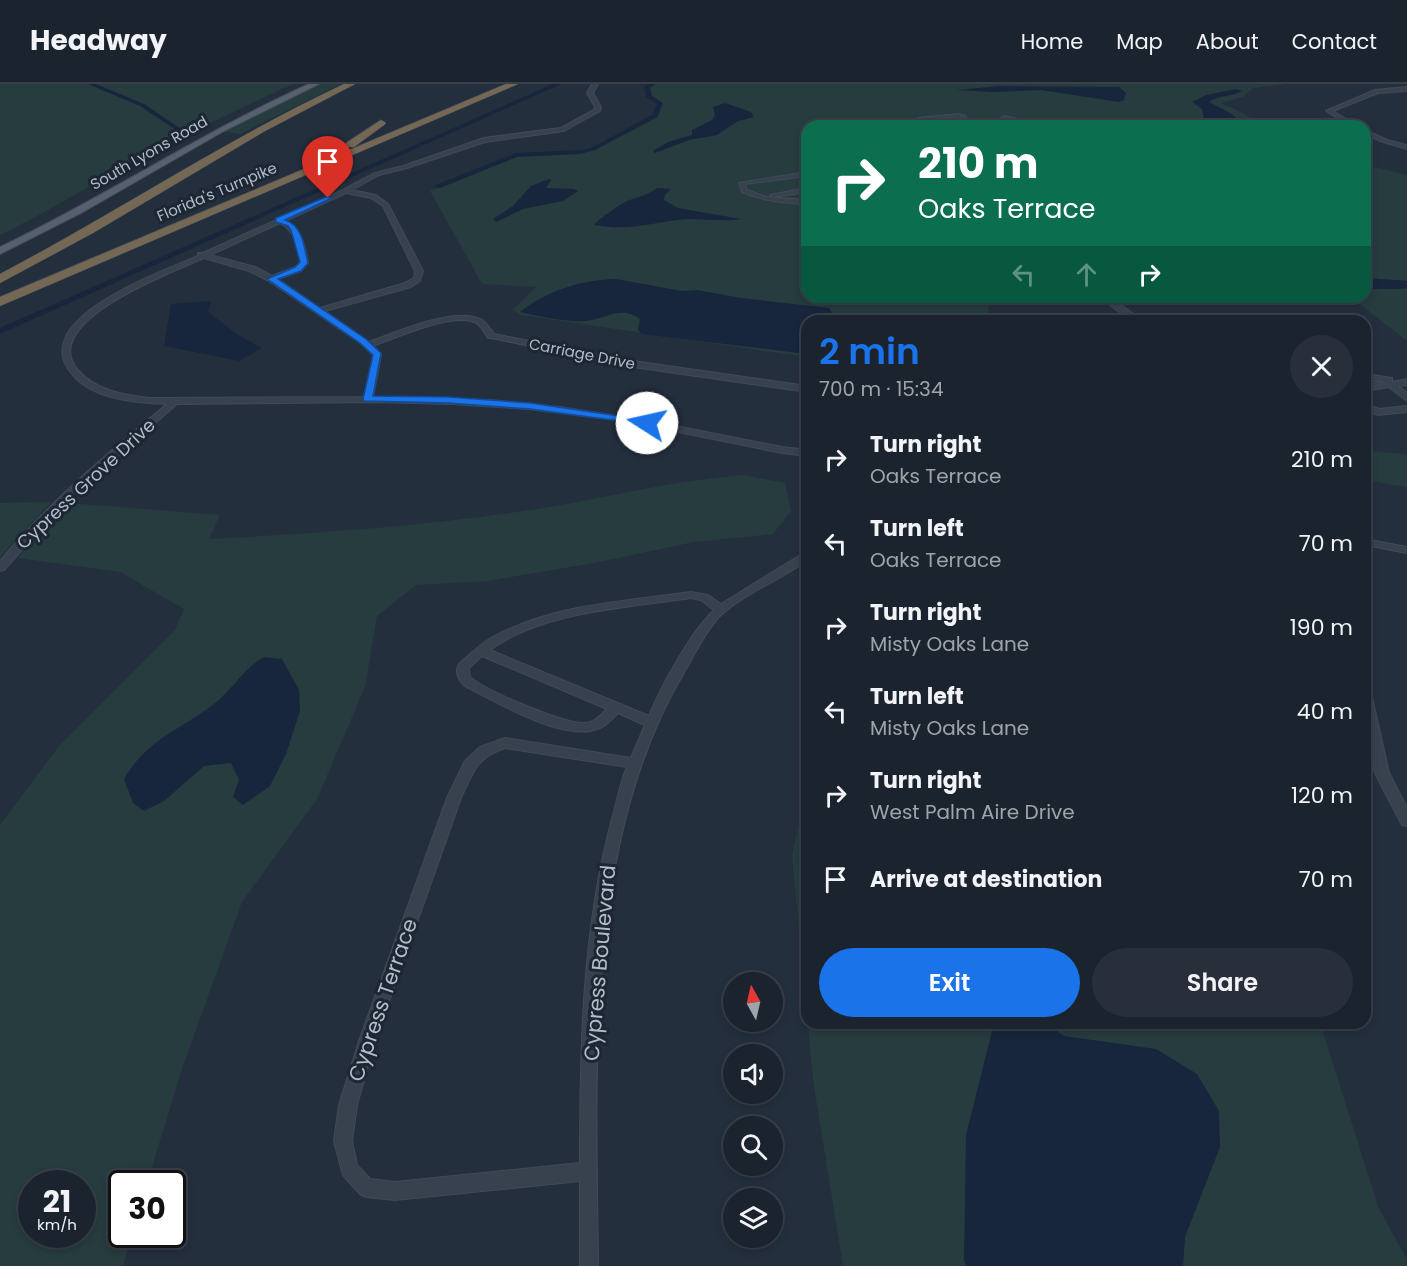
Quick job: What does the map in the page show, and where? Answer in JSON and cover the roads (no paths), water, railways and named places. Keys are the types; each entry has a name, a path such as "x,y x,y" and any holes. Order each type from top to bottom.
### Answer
{"highway":[{"name":"Florida's Turnpike","path":"0,302 514,84"},
{"path":"476,100 526,84"},
{"name":"Florida's Turnpike","path":"0,279 88,232 207,161 318,111 354,86"},
{"path":"262,191 357,141 381,123"}],"main road":[{"name":"South Lyons Road","path":"217,119 293,84"},
{"name":"South Lyons Road","path":"0,251 77,212 210,135 315,84"}],"street":[{"path":"595,84 590,93 598,107 597,111 562,130 484,140 405,167 377,174 345,191 115,296 95,309 69,336 66,349 67,364 80,378 94,386 142,400 175,402 448,400 530,406 627,419 801,452"},
{"path":"1344,120 1329,111 1377,91 1407,86"},
{"path":"922,120 921,118 942,117 962,117 965,120"},
{"path":"1371,135 1407,147"},
{"path":"801,175 742,183 744,191 756,197 776,201 801,202"},
{"path":"317,310 408,285 417,279 419,271 406,250 387,205 379,199 345,191"},
{"path":"756,197 801,191"},
{"path":"272,279 298,269 304,263 295,229 291,224 278,220"},
{"path":"201,255 252,269 272,279 368,345 377,355 368,399"},
{"path":"1112,303 1130,315"},
{"name":"Carriage Drive","path":"368,345 448,319 463,318 476,320 484,325 491,336 626,363 801,388"},
{"path":"1371,378 1405,382"},
{"path":"1371,387 1405,382"},
{"path":"1391,384 1407,398"},
{"name":"Cypress Grove Drive","path":"0,568 74,490 175,402"},
{"path":"1371,409 1378,412 1407,410"},
{"path":"1371,543 1407,550"},
{"name":"Cypress Boulevard","path":"589,1266 591,1019 607,868 634,763 651,722 708,623 721,610 801,559"},
{"path":"615,708 594,726 572,727 555,723 469,683 464,678 463,667 481,651 514,631 559,618 680,597 704,597 721,610"},
{"path":"481,651 651,722"},
{"path":"1371,720 1383,773 1407,821"},
{"name":"Cypress Terrace","path":"589,1171 395,1191 366,1188 349,1168 343,1141 348,1105 388,979 454,798 472,762 485,750 505,743 634,763"}],"water":[{"path":"999,86 1119,87 1126,93 1124,100 1119,102 1041,90 993,92 956,90"},
{"path":"1236,89 1242,91 1209,102 1238,120 1205,120 1202,109 1192,102 1206,95"},
{"path":"725,103 751,112 754,117 738,121 717,135 689,140 655,153 653,151 668,142 692,135 692,130 712,120 715,116 713,107"},
{"path":"551,180 546,188 578,191 563,201 523,209 496,222 493,219 513,206 531,186"},
{"path":"657,188 671,189 665,195 664,200 678,208 741,219 690,219 632,227 594,225 622,204"},
{"path":"1371,278 1407,281 1407,287 1371,289"},
{"path":"616,279 682,291 697,290 741,298 829,308 833,315 801,315 801,353 642,334 638,330 640,319 626,313 578,321 553,319 520,312 553,292 590,281"},
{"path":"209,301 211,303 208,312 238,335 262,348 239,361 164,346 171,304"},
{"path":"264,657 282,659 299,690 300,711 286,754 270,786 243,805 233,797 239,780 231,763 204,766 164,801 144,811 133,803 124,779 134,764 156,743 220,699 246,671"},
{"path":"992,1029 1054,1029 1064,1036 1156,1049 1197,1074 1219,1111 1220,1147 1185,1237 1183,1266 966,1266 964,1260 966,1135"}],"waterway":[{"path":"91,84 142,105 184,133"},
{"path":"0,331 558,84"},
{"path":"437,186 516,155 580,152 593,149 655,116 660,103 649,97 647,87 652,84"}]}
